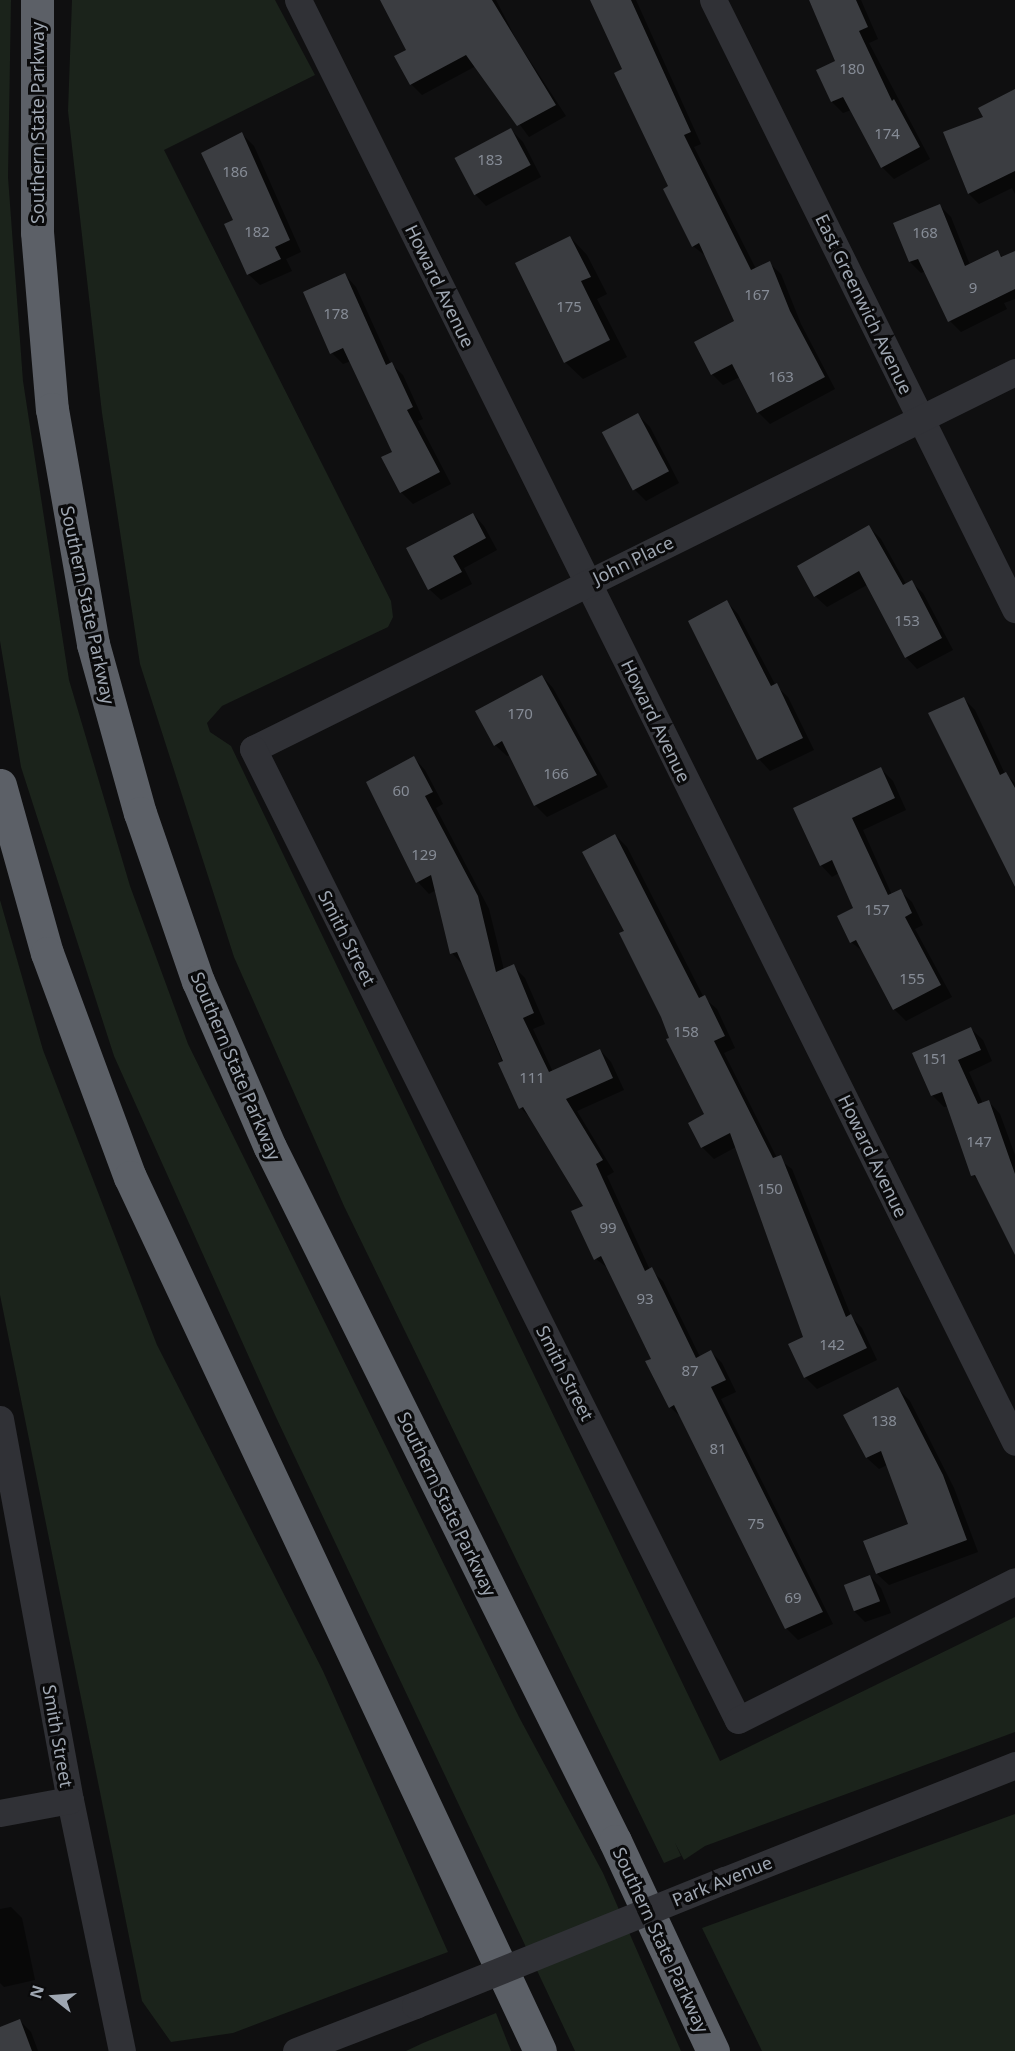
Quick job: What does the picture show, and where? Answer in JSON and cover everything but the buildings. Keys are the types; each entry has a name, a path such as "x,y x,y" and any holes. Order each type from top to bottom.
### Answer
{"highway":[{"name":"Southern State Parkway","path":"37,0 37,232 46,352 60,469 81,585 108,702 177,927 220,1038 285,1178 615,1841 713,2051"},
{"path":"0,785 47,953 130,1177 540,2051"}],"street":[{"name":"Howard Avenue","path":"298,0 1015,1442"},
{"name":"East Greenwich Avenue","path":"713,0 1015,609"},
{"name":"John Place","path":"253,749 1015,372"},
{"name":"Smith Street","path":"253,749 738,1720 1015,1581"},
{"name":"Smith Street","path":"0,1419 70,1800 122,2051"},
{"name":"Park Avenue","path":"296,2051 415,2006 1015,1765"},
{"path":"0,1813 70,1800"}],"shaded area":[{"path":"0,0 11,0 8,177 23,381 69,680 130,886 188,1044 519,1717 603,1873 681,2051 575,2051 275,1415 114,1056 21,767 0,641"},
{"path":"72,0 275,0 315,75 164,150 391,601 393,617 388,627 222,706 207,723 210,732 231,746 720,1761 1015,1617 1015,1732 705,1846 684,1860 675,1843 681,1856 664,1863 344,1206 234,957 140,664 102,413 68,111"},
{"path":"0,900 43,1050 157,1345 323,1671 448,1952 233,2033 171,2042 142,2001 0,1295"},
{"path":"1015,1814 1015,2051 762,2051 702,1928"},
{"path":"496,2013 511,2051 406,2051 423,2043"}]}
